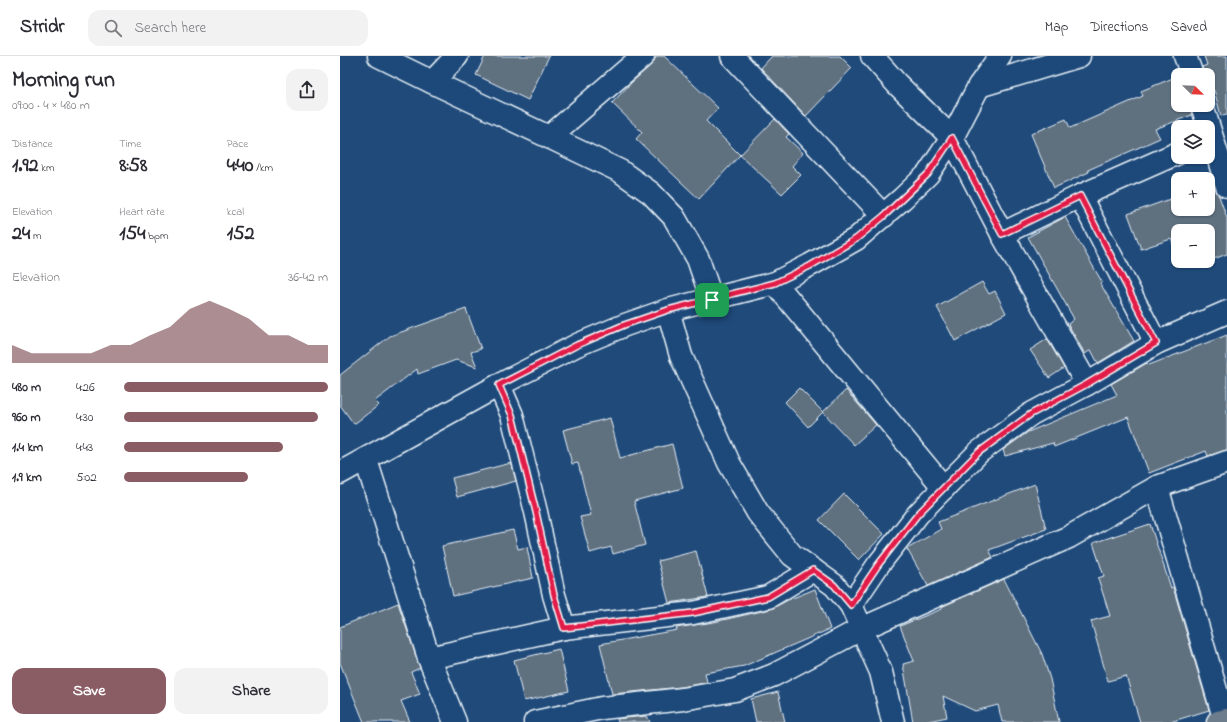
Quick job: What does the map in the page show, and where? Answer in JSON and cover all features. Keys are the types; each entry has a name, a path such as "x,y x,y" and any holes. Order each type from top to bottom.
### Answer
{"street":[{"path":"379,56 620,171 651,193 674,217 698,259 712,300"},
{"path":"432,82 457,56"},
{"path":"549,137 643,56"},
{"path":"732,56 884,216"},
{"path":"872,56 897,84 952,138 1002,234 1087,384"},
{"path":"340,473 366,460 499,385 577,345 624,325 668,310 775,283 810,266 856,239 884,216 928,174 952,138 979,86 1000,56"},
{"path":"979,86 1079,56"},
{"path":"1185,56 1189,68"},
{"path":"1215,152 1227,186"},
{"path":"1002,234 1080,196 1171,156"},
{"path":"1080,196 1156,343"},
{"path":"775,283 944,488"},
{"path":"668,310 681,356 729,463 758,513 792,555 834,585 851,605 881,672 893,722"},
{"path":"851,605 878,565 918,514 979,452 1031,414 1087,384 1156,343 1227,312"},
{"path":"499,385 512,415 536,512 554,595 564,628"},
{"path":"366,460 430,658 455,722"},
{"path":"535,722 602,708 683,700 735,690 774,675 861,629 1069,537 1156,487 1227,462"},
{"path":"1156,487 1223,721"},
{"path":"430,658 564,628 693,613 768,597 813,570"}],"building":[{"path":"485,56 549,56 528,100 476,75"},
{"path":"657,56 664,56 718,108 706,121 740,155 699,199 636,139 642,132 612,103 651,65"},
{"path":"772,56 840,56 852,68 806,116 761,68"},
{"path":"1204,56 1227,56 1227,115 1221,116 1215,94 1215,68 1202,68 1207,65"},
{"path":"1171,79 1171,112 1191,112 1192,115 1179,120 1171,120 1171,123 1155,129 1160,138 1088,170 1089,172 1054,188 1031,134 1066,119 1070,128 1143,96 1141,91"},
{"path":"775,119 789,134 786,137 803,153 792,166 801,175 782,194 740,155"},
{"path":"1215,189 1227,218 1227,254 1215,258 1215,224 1171,224 1171,239 1141,249 1128,214 1170,199 1171,216 1215,216"},
{"path":"1065,217 1102,282 1100,283 1134,341 1098,363 1091,350 1085,354 1068,324 1074,319 1028,237"},
{"path":"982,282 989,294 995,291 1006,313 955,341 937,307"},
{"path":"466,309 481,349 471,352 477,367 456,360 418,374 417,369 375,401 379,405 354,424 340,405 340,375 390,336"},
{"path":"1227,335 1227,450 1208,456 1206,451 1149,473 1128,417 1054,447 1053,443 1005,456 1003,450 1028,432 1117,395 1111,384 1147,363 1149,365"},
{"path":"1047,339 1064,368 1049,378 1030,350"},
{"path":"799,388 823,412 808,427 785,402"},
{"path":"846,390 876,425 854,445 823,412"},
{"path":"610,418 620,458 672,444 683,488 634,501 645,545 613,554 611,547 590,553 580,517 591,515 578,463 572,464 563,430"},
{"path":"511,463 516,481 457,497 452,478"},
{"path":"1035,484 1046,529 989,550 993,557 928,586 907,549 941,529 938,522"},
{"path":"844,494 884,534 859,560 819,520"},
{"path":"1150,524 1171,588 1173,587 1209,710 1170,722 1140,722 1126,676 1108,681 1091,621 1110,616 1098,578 1104,576 1093,543"},
{"path":"513,530 518,549 527,547 533,578 453,596 442,546"},
{"path":"696,551 708,597 669,603 658,561"},
{"path":"1004,579 1042,654 1050,679 1059,722 1002,722 998,705 975,711 943,696 947,717 924,722 913,722 903,664 914,661 900,626 942,609 941,607"},
{"path":"815,589 830,629 744,666 705,673 707,682 705,683 612,694 600,644 677,630 676,628 714,622 771,609"},
{"path":"398,603 420,668 411,672 420,694 401,701 410,722 364,722 340,663 340,627"},
{"path":"559,649 569,691 524,701 514,660"},
{"path":"778,692 785,722 756,722 751,699"},
{"path":"647,716 650,722 618,722 617,719"}],"route":[{"path":"952,138 1002,234 1080,196 1156,343 1087,384 1031,414 979,452 918,514 878,565 851,605 834,585 813,570 768,597 693,613 564,628 554,595 536,512 512,415 499,385 577,345 624,325 668,310 712,300 775,283 810,266 856,239 884,216 928,174 952,138"}]}
